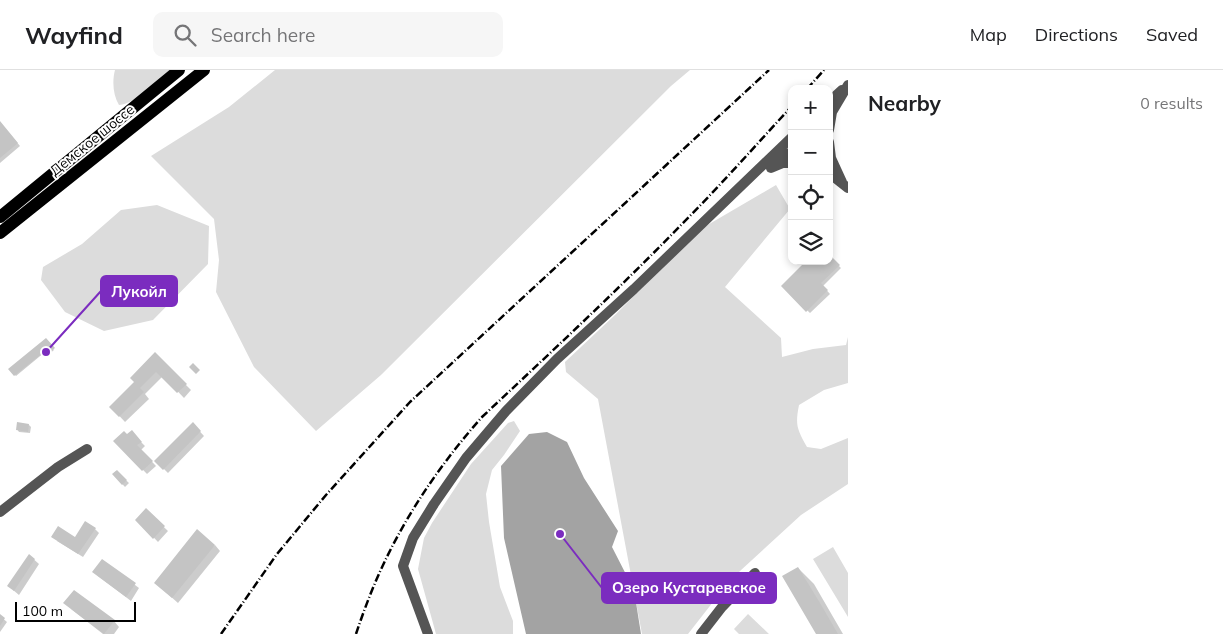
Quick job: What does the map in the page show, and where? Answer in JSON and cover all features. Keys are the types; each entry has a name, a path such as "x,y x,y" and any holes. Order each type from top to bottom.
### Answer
{"main road":[{"name":"Демское шоссе","path":"0,217 179,70"},
{"name":"Демское шоссе","path":"0,233 204,70"}],"street":[{"path":"833,98 848,84"},
{"path":"833,110 848,84"},
{"path":"428,634 403,566 412,538 466,458 506,411 557,359 634,290 788,141"},
{"path":"747,179 765,166 788,154"},
{"path":"833,162 845,185"},
{"path":"747,179 767,169 788,163"},
{"path":"832,175 845,185"},
{"path":"0,512 58,467 87,449"},
{"path":"701,634 725,604 755,573"}],"shaded area":[{"path":"115,70 170,70 140,96 119,105 115,97"},
{"path":"275,70 690,70 671,86 381,375 316,431 254,367 216,292 219,260 214,219 151,156 229,107"},
{"path":"776,185 788,206 788,211 725,287 781,338 782,357 813,349 846,345 848,337 848,383 824,390 799,405 797,422 807,447 821,449 848,438 848,484 801,515 740,571 688,634 642,634 598,399 566,372 565,362 616,314 699,230"},
{"path":"157,205 209,226 208,264 153,320 104,331 65,312 41,280 43,267 82,244 121,210"},
{"path":"514,421 520,431 492,470 486,494 500,587 513,621 513,634 436,634 418,569 424,538 471,464 508,423"},
{"path":"547,432 567,442 584,478 618,531 612,547 634,590 641,634 526,634 504,538 501,466 529,434"},
{"path":"833,547 848,573 848,617 813,559"},
{"path":"748,614 769,634 739,634 734,629"}],"building":[{"path":"0,121 18,143 0,158"},
{"path":"833,258 840,265 821,283 828,290 806,312 781,286 802,265 833,265"},
{"path":"46,338 55,348 46,355 44,352 14,376 8,369"},
{"path":"155,352 187,384 177,393 156,372 140,388 144,392 119,417 109,407 134,382 130,378"},
{"path":"193,363 200,370 196,374 189,367"},
{"path":"17,422 29,424 28,432 16,430"},
{"path":"193,422 201,431 163,470 154,461"},
{"path":"132,430 142,442 137,445 153,461 142,471 113,441 124,431 127,434"},
{"path":"117,470 127,480 122,485 112,474"},
{"path":"146,508 165,526 153,539 135,520"},
{"path":"85,521 96,528 78,554 51,537 58,526 75,537"},
{"path":"197,529 215,545 172,598 154,583"},
{"path":"29,554 35,559 14,591 7,586"},
{"path":"102,559 136,583 126,597 92,572"},
{"path":"798,567 838,634 816,634 782,576"},
{"path":"74,590 115,620 104,634 63,603"},
{"path":"0,614 5,618 0,626"}],"railway":[{"path":"221,634 277,554 326,495 410,402 769,70"},
{"path":"811,85 824,70"},
{"path":"356,634 376,580 404,524 440,469 482,417 657,250 788,110"}],"place":[{"name":"Лукойл","path":"46,352"},
{"name":"Озеро Кустаревское","path":"560,534"}]}
